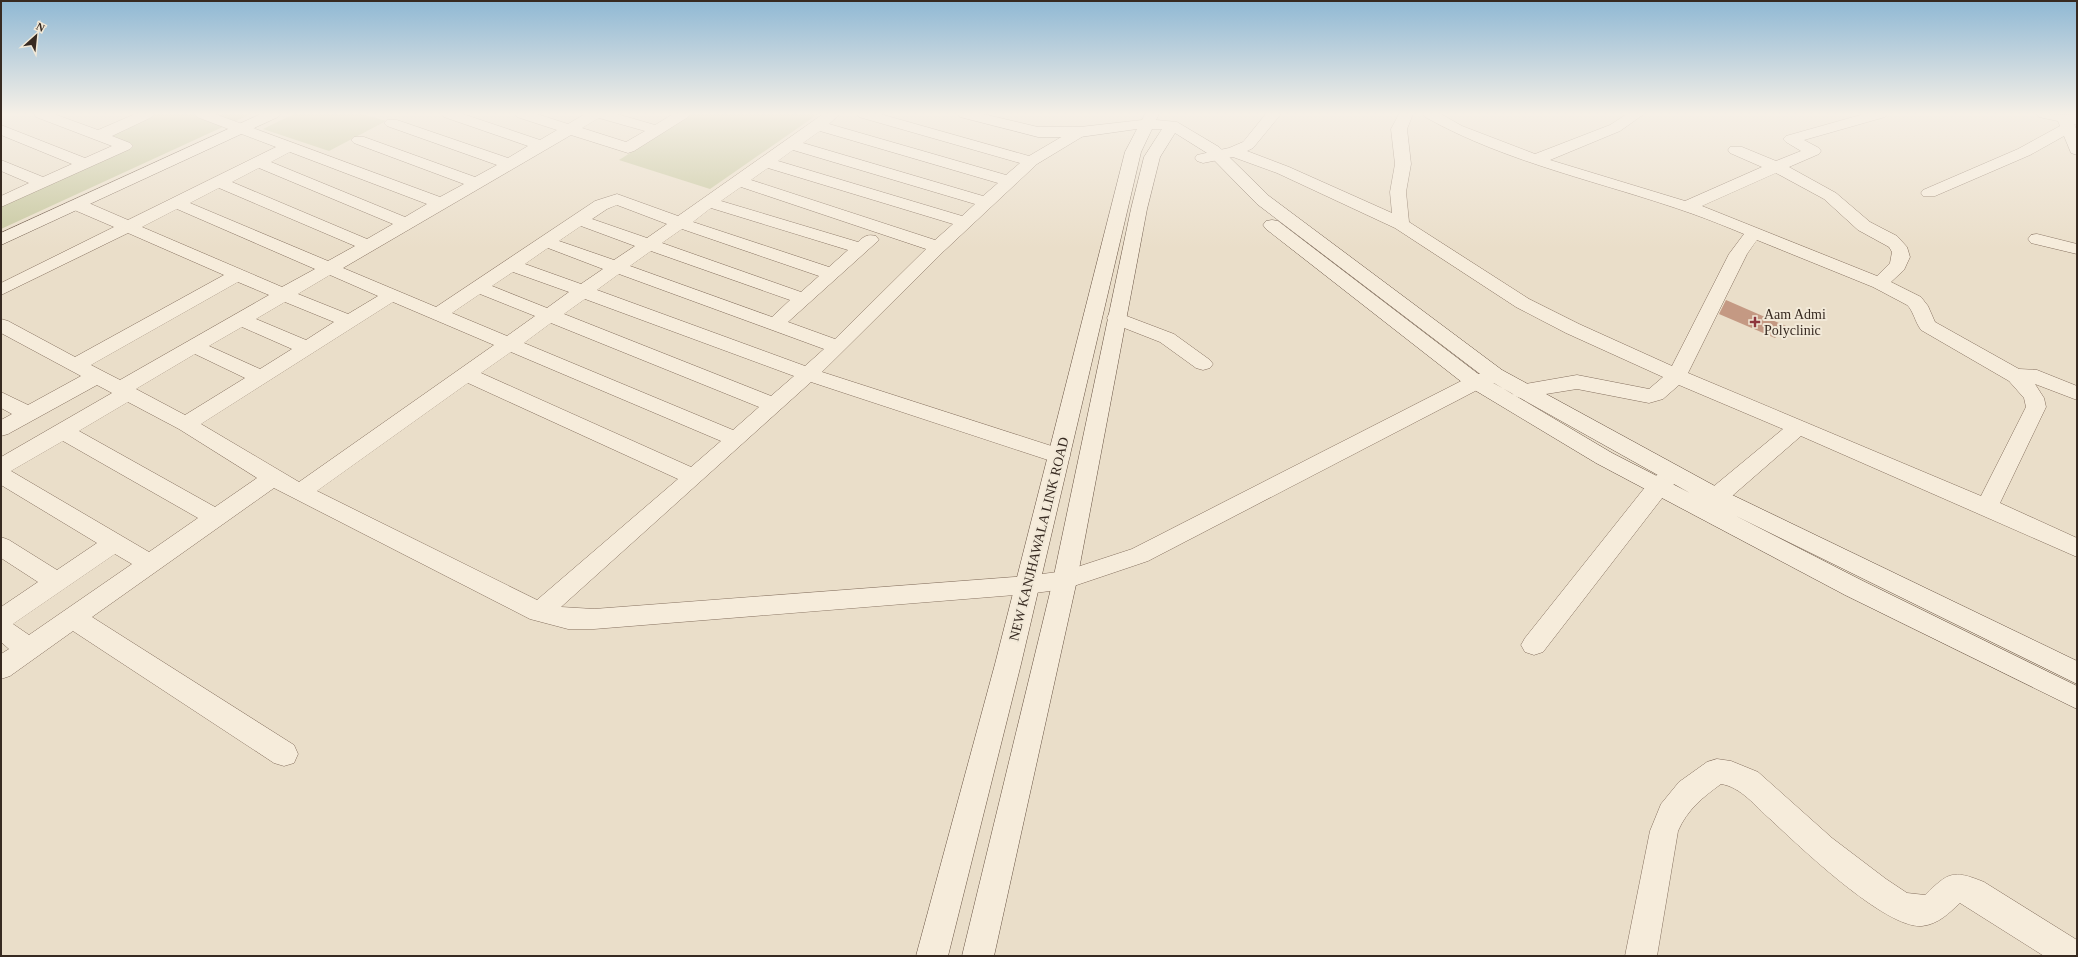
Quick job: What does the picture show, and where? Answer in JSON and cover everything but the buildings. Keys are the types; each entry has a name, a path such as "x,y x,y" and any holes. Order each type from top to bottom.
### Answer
{"street":[{"path":"72,159 85,164"},
{"path":"1,202 97,159"},
{"path":"1,240 176,159"},
{"path":"1,290 265,159"},
{"path":"325,159 442,204"},
{"path":"395,159 477,183"},
{"path":"495,159 510,164"},
{"path":"1,467 62,431 195,347 519,159"},
{"path":"300,492 618,268 707,202 771,159"},
{"path":"840,159 986,202"},
{"path":"932,159 1009,181"},
{"path":"1023,159 1031,161"},
{"path":"538,612 694,477 838,347 964,222 1035,159"},
{"name":"NEW KANJHAWALA LINK ROAD","path":"932,956 1027,585 1131,159"},
{"name":"NEW KANJHAWALA LINK ROAD","path":"978,956 1065,580 1116,318 1152,159"},
{"path":"1217,159 1248,205 1354,290 1486,378 1621,457 1861,591 2077,698"},
{"path":"1239,159 1283,170 1401,224 1480,277 1540,312 1677,376 1987,507 2077,548"},
{"path":"1401,224 1398,192 1403,159"},
{"path":"1532,159 1687,206 1879,283 1914,301 1922,310 1923,320 1928,326 2016,376 2034,398 2036,407 1987,507"},
{"path":"1757,159 1777,167 1830,196 1862,224 1895,244 1901,251 1902,257 1899,265 1879,283"},
{"path":"1687,206 1796,159"},
{"path":"1929,194 2009,159"},
{"path":"258,162 407,224"},
{"path":"766,162 964,222"},
{"path":"1,165 43,183"},
{"path":"739,181 938,247"},
{"path":"218,182 370,246"},
{"path":"439,314 607,201 617,199 680,223 832,274"},
{"path":"707,202 861,248"},
{"path":"176,203 329,269 393,294 736,439"},
{"path":"78,204 284,295 350,322"},
{"path":"579,220 804,299"},
{"path":"776,323 883,228"},
{"path":"1521,391 1577,382 1649,396 1656,394 1677,376 1738,254 1754,232"},
{"path":"2037,239 2077,249"},
{"path":"546,242 776,323 838,347"},
{"path":"512,265 807,374 1059,456"},
{"path":"75,365 239,274"},
{"path":"479,287 773,405"},
{"path":"186,424 393,294"},
{"path":"1116,318 1167,338 1203,364"},
{"path":"242,320 308,348"},
{"path":"1,325 186,424 273,478 300,492 538,612 568,619 594,619 1027,585 1065,580 1140,555 1486,378 1521,391 1621,457"},
{"path":"195,347 261,377"},
{"path":"466,374 694,477"},
{"path":"2016,376 2030,375 2077,393"},
{"path":"1,429 97,376"},
{"path":"1,399 29,414"},
{"path":"1716,497 1798,428"},
{"path":"62,431 216,518"},
{"path":"1,668 273,478"},
{"path":"1665,481 1716,497 2077,674"},
{"path":"1534,645 1665,481"},
{"path":"6,485 114,542 150,564"},
{"path":"1,620 114,542"},
{"path":"1,546 57,582"},
{"path":"73,618 284,754"},
{"path":"1,629 29,648"},
{"path":"1640,956 1664,831 1670,812 1689,791 1717,771 1731,773 1748,781 1822,848 1874,889 1900,906 1921,911 1933,908 1953,889 1960,888 1973,892 2000,908 2051,943 2074,956"}],"green space":[{"path":"104,159 154,159 1,229 1,206"},
{"path":"621,159 754,159 710,189 619,160"}],"place":[{"name":"Aam Admi Polyclinic","path":"1755,322"}]}
